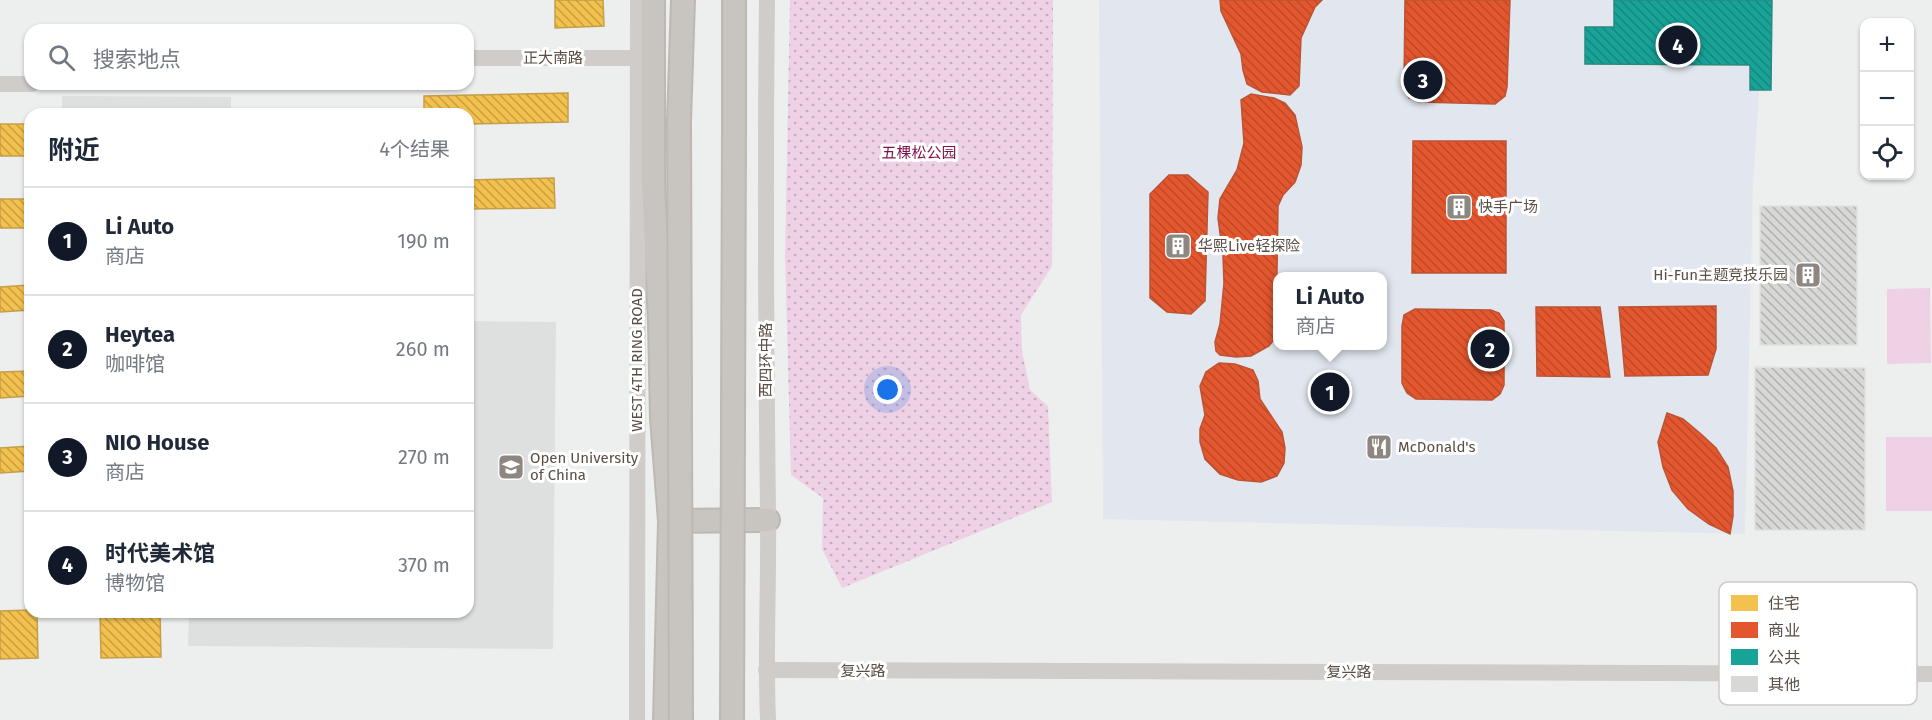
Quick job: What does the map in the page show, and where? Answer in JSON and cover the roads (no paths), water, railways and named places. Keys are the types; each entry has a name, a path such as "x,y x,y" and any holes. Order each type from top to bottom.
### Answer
{"highway":[{"path":"653,0 653,183 662,418 670,521 665,720"},
{"path":"681,720 679,121 683,0"},
{"path":"732,720 734,0"},
{"path":"670,521 768,520"}],"street":[{"name":"WEST 4TH RING ROAD","path":"637,720 638,0"},
{"name":"西四环中路","path":"767,0 765,349 768,720"},
{"name":"正大南路","path":"474,58 639,58"},
{"path":"0,84 24,84"},
{"name":"复兴路","path":"766,670 1719,673"},
{"name":"复兴路","path":"1917,674 1932,674"}],"place":[{"name":"时代美术馆","path":"1678,45"},
{"name":"NIO House","path":"1423,80"},
{"name":"快手广场","path":"1459,207"},
{"name":"华熙Live轻探险","path":"1178,246"},
{"name":"Hi-Fun主题竞技乐园","path":"1808,275"},
{"name":"Heytea","path":"1490,349"},
{"name":"Li Auto","path":"1330,392"},
{"name":"McDonald's","path":"1379,447"},
{"name":"Open University of China","path":"511,467"}],"park label":[{"name":"五棵松公园","path":"919,153"}]}
